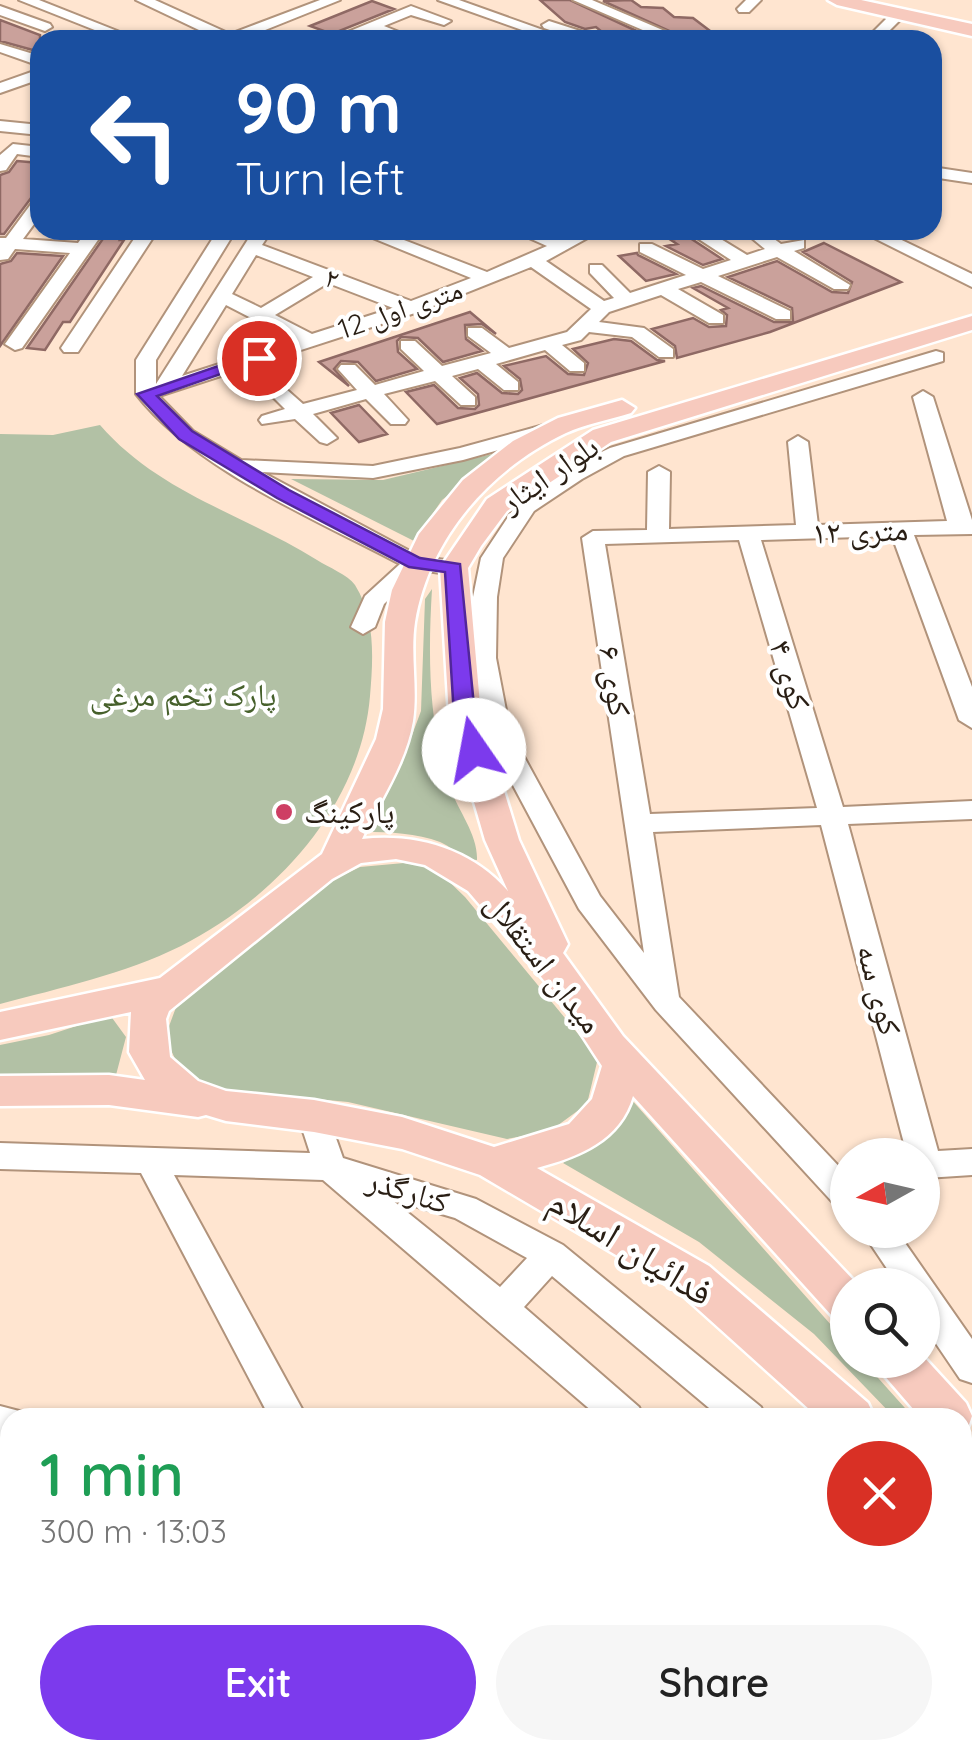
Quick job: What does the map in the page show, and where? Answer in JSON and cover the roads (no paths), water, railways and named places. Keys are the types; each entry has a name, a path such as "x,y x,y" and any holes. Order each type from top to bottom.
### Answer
{"main road":[{"path":"836,0 906,7 972,30"},
{"path":"868,0 972,22"},
{"name":"بلوار ایثار","path":"454,568 497,504 590,442 967,320"},
{"name":"بلوار ایثار","path":"336,861 346,830 381,768 397,722 400,622 415,563 456,500 497,464 553,429 967,320"},
{"path":"454,568 465,716 502,840 568,982"},
{"name":"میدان استقلال","path":"396,847 454,864 480,882 568,982 622,1065 610,1106 599,1122 562,1145 494,1163 402,1133 314,1116 226,1106 184,1092 156,1066 148,1052 147,1018 154,1003 320,870 354,852 396,847"},
{"path":"0,1026 169,990"},
{"path":"607,1042 830,1284"},
{"path":"0,1090 109,1090 226,1106"},
{"name":"فدائیان اسلام","path":"494,1163 694,1278 841,1408"},
{"path":"915,1378 941,1408"}],"street":[{"path":"26,0 106,30"},
{"path":"144,0 209,30"},
{"path":"253,30 333,0"},
{"path":"445,0 482,21 521,30"},
{"path":"482,0 566,30"},
{"path":"580,0 654,30"},
{"path":"278,7 296,14"},
{"path":"882,30 906,7"},
{"path":"0,10 55,30"},
{"path":"347,30 411,10 444,21"},
{"path":"370,20 391,30"},
{"path":"1,43 30,56"},
{"path":"0,88 30,78"},
{"path":"0,126 30,129"},
{"path":"0,166 13,149 30,151"},
{"path":"942,174 972,178"},
{"path":"4,248 30,216"},
{"path":"15,344 90,240"},
{"path":"71,348 142,240"},
{"path":"221,240 146,360 155,392 186,435 232,463 415,563 454,568"},
{"path":"155,392 257,240"},
{"path":"388,240 488,278"},
{"path":"546,240 562,246"},
{"name":"12 متری اول","path":"155,392 410,308 574,240"},
{"path":"710,240 745,261"},
{"path":"765,240 841,285"},
{"path":"888,240 972,280"},
{"path":"269,420 484,364 574,336 602,308 798,244"},
{"path":"4,248 84,249"},
{"name":"۲","path":"252,248 410,308"},
{"path":"646,248 784,315"},
{"path":"533,260 602,308"},
{"path":"596,270 627,300"},
{"path":"261,316 327,276"},
{"path":"662,288 716,320"},
{"path":"222,296 310,340"},
{"path":"584,326 637,332 666,353"},
{"path":"475,332 508,356"},
{"path":"549,344 577,367"},
{"path":"408,345 468,401"},
{"path":"830,1179 666,1002 589,902 497,731 484,658 485,598 492,558 526,507 574,474 618,452 936,357"},
{"path":"484,364 511,386"},
{"path":"348,369 398,420"},
{"path":"280,392 327,438"},
{"path":"923,396 966,527"},
{"path":"232,463 373,472 463,454 553,429"},
{"path":"798,442 808,532"},
{"path":"658,536 659,472"},
{"name":"۱۲ متری","path":"593,538 966,527"},
{"path":"900,530 972,720"},
{"name":"کوی ۴","path":"748,534 832,814"},
{"name":"کوی ۶","path":"593,538 666,1002"},
{"path":"364,627 373,601 415,563"},
{"path":"465,716 534,805"},
{"path":"636,824 972,810"},
{"name":"کوی سه","path":"832,814 916,1138"},
{"path":"314,1116 330,1167 615,1408"},
{"name":"کنارگذر","path":"0,1156 330,1167 464,1208 551,1255 736,1408"},
{"path":"151,1162 284,1408"},
{"path":"940,1166 972,1162"},
{"path":"501,1308 551,1255"},
{"path":"940,1321 972,1368"}],"place":[{"name":"پارکینگ","path":"284,812"}],"park label":[{"name":"پارک تخم مرغی","path":"183,695"}]}
